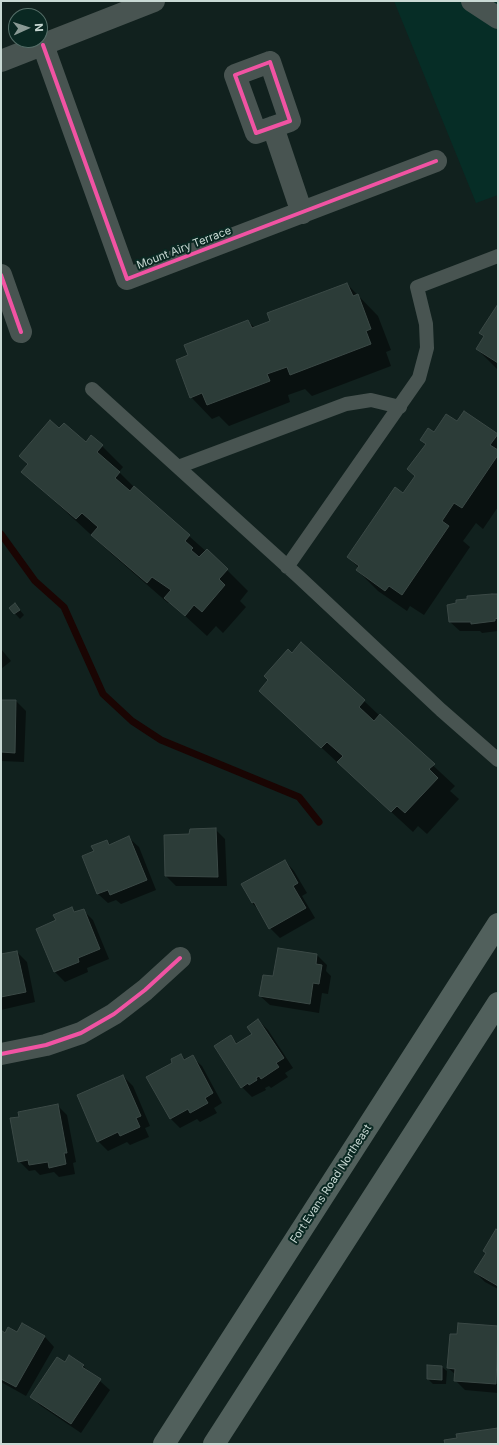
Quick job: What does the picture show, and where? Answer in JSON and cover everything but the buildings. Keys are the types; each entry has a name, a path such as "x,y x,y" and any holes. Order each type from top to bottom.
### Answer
{"main road":[{"name":"Fort Evans Road Northeast","path":"164,1444 498,924"},
{"path":"214,1444 498,1004"}],"street":[{"path":"48,42 154,1"},
{"path":"472,1 498,18"},
{"path":"1,61 33,48"},
{"name":"Mount Airy Terrace","path":"44,48 128,279 436,162"},
{"path":"273,128 302,213"},
{"path":"1,275 21,332"},
{"path":"1,1054 46,1045 81,1033 114,1014 145,990 180,958"}],"lane":[{"path":"287,567 419,378 427,348 426,324 417,287 498,256"},
{"path":"92,389 496,755"},
{"path":"178,467 346,404 371,400 400,407"}],"shaded area":[{"path":"394,1 498,1 498,195 476,203"}],"waterway":[{"path":"1,534 35,581 64,607 103,694 132,721 161,740 299,797 319,822"}],"cycle path":[{"path":"44,48 127,279 436,161"},
{"path":"270,62 290,121 256,133 235,75 270,62"},
{"path":"1,275 21,332"},
{"path":"1,1054 46,1045 81,1033 114,1014 145,990 180,958"}]}
